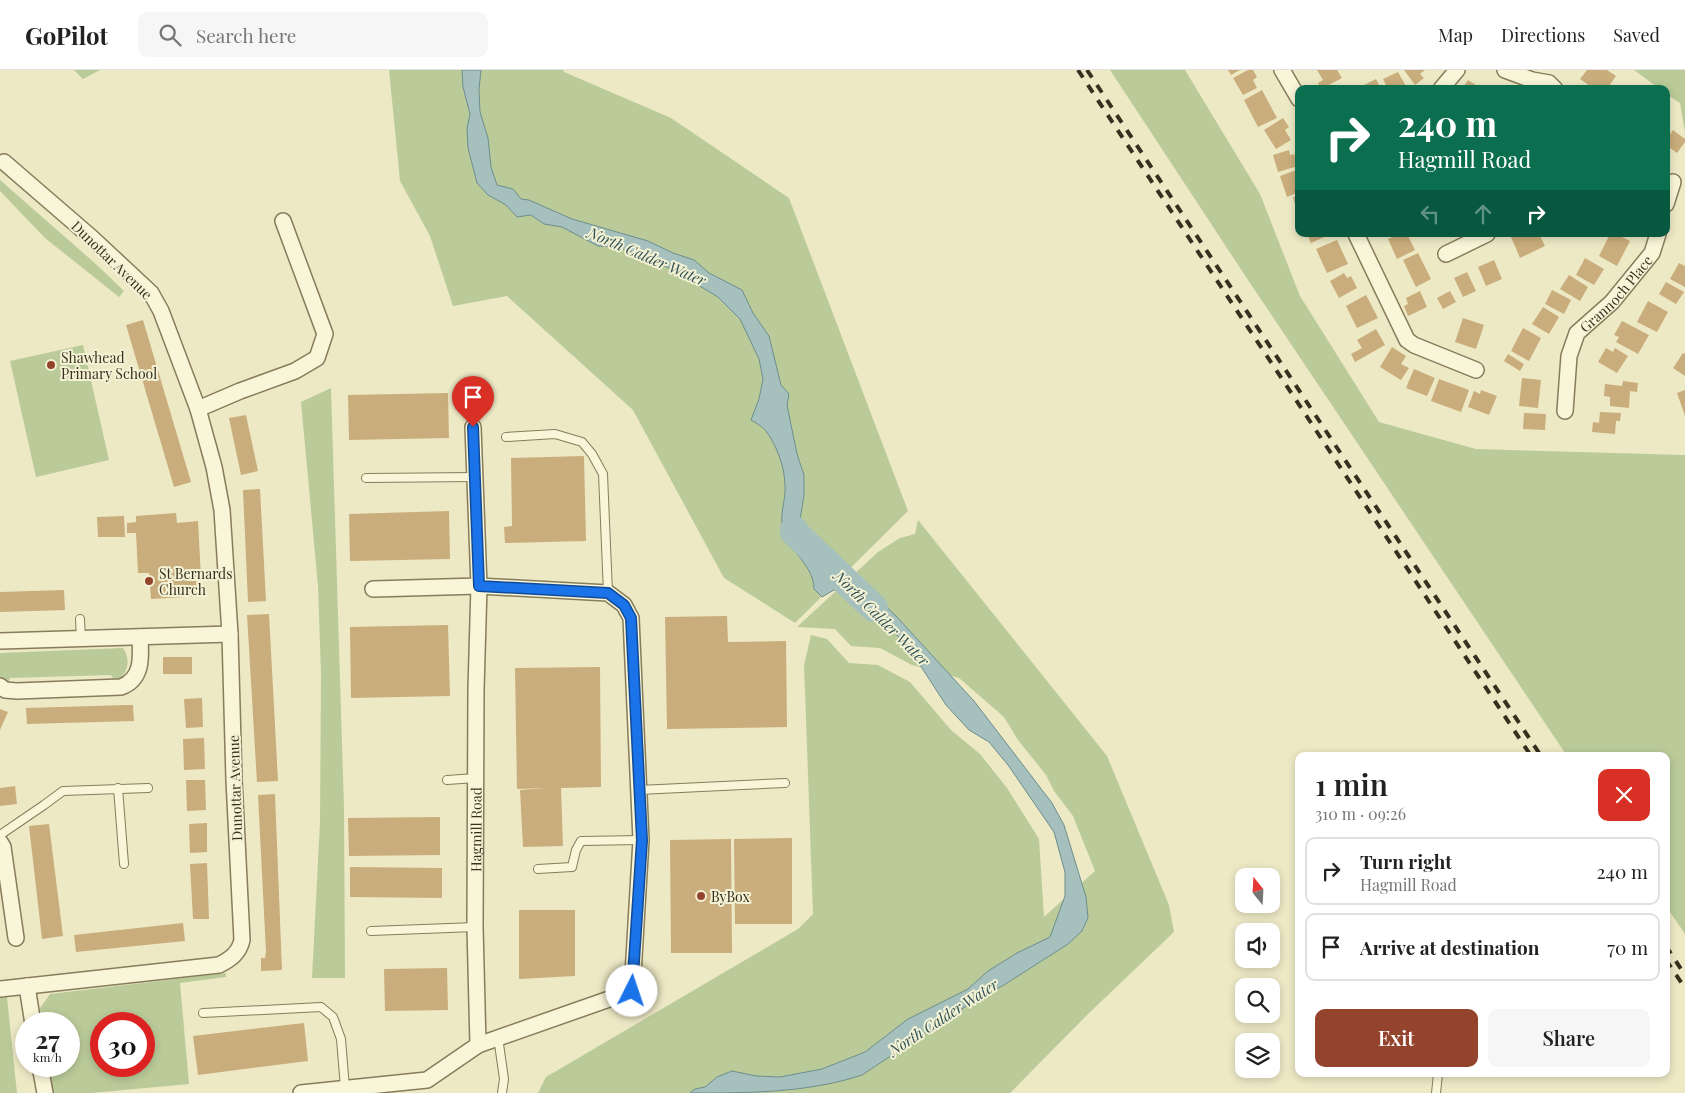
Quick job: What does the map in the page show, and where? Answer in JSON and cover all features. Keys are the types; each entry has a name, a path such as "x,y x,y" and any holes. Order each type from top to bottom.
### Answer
{"street":[{"path":"1282,70 1295,92"},
{"path":"1444,85 1457,70"},
{"path":"1506,70 1551,85"},
{"name":"Dunottar Avenue","path":"0,989 219,965 228,961 240,949 242,940 230,634 222,510 214,467 198,410 162,311 151,293 92,238 4,162"},
{"path":"1670,194 1675,181"},
{"path":"198,410 240,391 295,371 317,358 325,334 283,221"},
{"path":"1357,237 1407,340 1476,370"},
{"path":"1446,254 1481,237"},
{"name":"Grannoch Place","path":"1565,411 1570,356 1577,334 1612,302 1652,253 1657,237"},
{"name":"Hagmill Road","path":"473,427 479,586 475,927 478,1045"},
{"path":"301,1093 427,1080 478,1045 632,991 642,840 631,618 624,605 608,593 479,586 372,589"},
{"path":"0,641 230,634"},
{"path":"0,686 5,690 17,691 122,687 132,682 140,671 140,637"},
{"path":"0,842 3,848 16,938"},
{"path":"27,986 31,1012"},
{"path":"42,1077 45,1093"}],"lane":[{"path":"506,438 555,434 582,442 592,454 603,474 608,593"},
{"path":"366,478 475,477"},
{"path":"80,619 81,639"},
{"path":"447,780 476,778"},
{"path":"639,790 785,783"},
{"path":"118,788 124,864"},
{"path":"0,835 63,791 148,788"},
{"path":"538,870 572,866 576,850 581,841 642,840"},
{"path":"371,931 475,927"},
{"path":"203,1014 321,1007 333,1018 341,1039 345,1088"},
{"path":"498,1037 504,1079 502,1093"},
{"path":"1436,1093 1438,1077"}],"green space":[{"path":"74,70 100,70 83,79"},
{"path":"389,70 563,70 671,118 789,198 908,511 795,623 724,578 633,410 507,296 453,306 430,236 400,181"},
{"path":"1110,70 1185,70 1260,194 1300,296 1379,422 1476,449 1685,455 1685,934 1670,912 1670,752 1564,752 1248,280"},
{"path":"1634,70 1685,70 1685,132 1680,103 1670,97 1670,85 1655,85"},
{"path":"0,180 124,291 119,297 45,238 0,191"},
{"path":"83,345 109,460 36,477 10,361"},
{"path":"331,388 344,808 345,978 312,978 320,822 321,674 318,586 301,402"},
{"path":"918,520 1107,756 1169,905 1174,932 1088,1014 1010,1093 538,1093 546,1077 798,929 813,914 804,665 811,635 827,639 849,663 878,665 910,682 951,730 980,754 1007,788 1039,839 1044,917 1095,871 1073,816 1054,791 1046,775 1018,740 1004,717 959,678 912,665 880,648 851,646 835,629 797,627 878,552 900,538 915,534"},
{"path":"123,648 128,662 127,667 123,676 116,683 111,675 10,678 7,686 0,682 0,653"},
{"path":"226,973 226,977 180,983 189,1084 92,1093 50,1093 48,1077 80,1077 80,1012 40,1012 40,1008 50,994"},
{"path":"7,997 17,1093 0,1093 0,998"}],"water":[{"path":"462,70 481,70 479,89 480,112 488,138 491,167 497,185 513,189 521,199 529,200 572,219 648,241 673,253 694,260 709,273 742,290 753,313 769,336 781,385 789,394 787,405 797,454 804,475 804,495 800,520 814,542 825,570 831,578 867,588 897,617 974,701 1052,803 1064,825 1086,897 1088,918 1082,931 1068,944 1004,985 974,1001 862,1075 799,1089 690,1093 695,1089 705,1087 717,1077 732,1071 756,1076 780,1077 822,1069 865,1052 908,1019 968,989 988,971 1017,953 1050,937 1065,896 1065,872 1054,832 1008,765 989,742 969,730 946,705 907,645 881,620 849,594 834,590 822,597 814,589 810,573 787,540 782,526 785,486 780,457 766,431 751,420 759,399 763,379 759,359 740,319 718,297 673,270 644,256 617,247 598,246 562,227 544,224 531,215 517,217 506,205 488,195 477,183 468,148 467,128 470,114 463,87"}],"building":[{"path":"1228,70 1240,70 1231,75"},
{"path":"1248,70 1253,70 1257,77 1253,80 1257,88 1243,95 1233,78"},
{"path":"1317,70 1337,70 1342,78 1329,85 1319,85 1318,83 1323,80"},
{"path":"1404,70 1425,70 1420,74 1424,78 1415,85"},
{"path":"1587,70 1607,70 1616,76 1610,85 1588,85 1580,79"},
{"path":"1398,72 1405,85 1386,85 1383,79"},
{"path":"1376,79 1379,85 1364,85"},
{"path":"1468,80 1476,85 1465,85"},
{"path":"1262,90 1277,118 1258,127 1244,100"},
{"path":"1283,118 1289,127 1285,130 1291,140 1276,149 1264,130"},
{"path":"1673,130 1685,139 1677,153 1670,148 1670,134"},
{"path":"1289,150 1290,155 1294,154 1295,167 1278,172 1273,155"},
{"path":"1295,170 1295,194 1287,197 1280,176"},
{"path":"1308,237 1324,237 1311,243"},
{"path":"1392,237 1408,237 1415,250 1397,259 1388,239"},
{"path":"1511,237 1540,237 1545,246 1520,258"},
{"path":"1608,237 1622,237 1630,241 1617,266 1599,256"},
{"path":"1337,240 1348,264 1327,273 1316,249"},
{"path":"1418,253 1431,279 1416,287 1403,260"},
{"path":"1585,258 1604,269 1594,285 1576,275"},
{"path":"1494,260 1502,279 1486,286 1478,267"},
{"path":"1679,263 1685,266 1685,287 1670,279"},
{"path":"1467,272 1476,291 1463,297 1454,278"},
{"path":"1344,273 1347,278 1351,276 1357,288 1339,298 1330,281"},
{"path":"1569,275 1588,287 1580,301 1560,289"},
{"path":"1666,282 1684,292 1676,304 1659,294"},
{"path":"1552,290 1571,300 1564,314 1545,304"},
{"path":"1420,291 1427,307 1408,316 1404,306 1408,304 1406,298"},
{"path":"1450,291 1456,302 1443,309 1437,298"},
{"path":"1366,295 1378,318 1357,328 1346,306"},
{"path":"1648,301 1668,312 1657,332 1637,322"},
{"path":"1543,307 1559,317 1549,334 1532,324"},
{"path":"1463,318 1484,325 1476,349 1455,342"},
{"path":"143,320 191,482 174,487 126,325"},
{"path":"1622,321 1649,335 1638,354 1616,342 1619,337 1614,335"},
{"path":"1523,328 1541,338 1529,361 1511,351"},
{"path":"1376,329 1385,345 1355,362 1351,354 1362,348 1357,340"},
{"path":"1392,347 1406,356 1401,364 1409,368 1401,380 1380,367"},
{"path":"1606,348 1613,352 1615,348 1628,356 1617,373 1598,362"},
{"path":"1683,353 1685,354 1685,376 1673,368"},
{"path":"1508,354 1524,364 1520,371 1504,361"},
{"path":"1414,369 1435,378 1427,396 1406,388"},
{"path":"1522,378 1541,380 1538,408 1519,406"},
{"path":"1439,379 1469,390 1461,412 1431,401"},
{"path":"1623,381 1638,383 1637,392 1630,391 1629,408 1610,406 1610,397 1604,396 1605,384 1622,386"},
{"path":"1481,390 1497,396 1489,415 1468,407 1474,391 1480,394"},
{"path":"1685,390 1685,416 1677,393"},
{"path":"448,393 449,438 349,440 348,395"},
{"path":"1600,412 1621,413 1620,421 1616,421 1615,434 1592,432 1593,422 1599,423"},
{"path":"1524,413 1546,414 1545,430 1523,429"},
{"path":"246,415 258,471 241,475 229,418"},
{"path":"584,456 586,541 505,543 504,527 512,526 511,458"},
{"path":"260,489 266,601 248,602 243,490"},
{"path":"449,511 450,559 350,561 349,514"},
{"path":"176,513 177,523 198,521 202,596 151,599 149,573 138,573 136,533 127,533 127,523 136,522 136,516"},
{"path":"124,516 125,537 98,537 97,517"},
{"path":"64,590 65,610 0,612 0,592"},
{"path":"269,614 278,781 257,782 247,615"},
{"path":"727,616 728,642 786,641 787,727 667,729 665,617"},
{"path":"448,625 450,696 351,698 350,627"},
{"path":"163,657 192,657 192,674 163,674"},
{"path":"600,667 601,787 561,788 563,846 523,847 520,790 546,788 517,789 515,668"},
{"path":"202,698 203,727 186,728 184,699"},
{"path":"133,705 134,721 27,724 26,708"},
{"path":"0,709 8,712 0,730"},
{"path":"204,738 205,769 184,770 183,739"},
{"path":"186,780 205,780 206,810 187,811"},
{"path":"15,786 17,804 0,806 0,788"},
{"path":"275,794 282,970 261,971 261,958 265,958 266,952 258,795"},
{"path":"440,817 440,855 349,856 348,818"},
{"path":"207,823 207,852 190,853 189,824"},
{"path":"49,824 63,936 42,939 29,826"},
{"path":"792,838 792,924 735,924 734,839"},
{"name":"ByBox","path":"731,839 732,953 671,953 670,840"},
{"path":"207,863 209,919 193,919 190,864"},
{"path":"350,867 442,868 442,898 350,897"},
{"path":"519,910 575,910 575,976 519,979"},
{"path":"183,923 185,941 76,952 74,935"},
{"path":"447,968 448,1010 385,1011 384,969"},
{"path":"304,1023 308,1061 198,1075 193,1036"}],"waterway":[{"name":"North Calder Water","path":"794,530 874,608"}],"railway":[{"path":"1078,70 1528,752"},
{"path":"1087,70 1538,752"},
{"path":"1670,952 1685,975"},
{"path":"1670,966 1685,988"}],"place":[{"name":"Shawhead Primary School","path":"51,365"},
{"name":"St Bernards Church","path":"149,581"},
{"name":"ByBox","path":"701,896"}],"route":[{"path":"473,427 479,586 608,593 624,605 631,618 642,840 632,991"}]}
